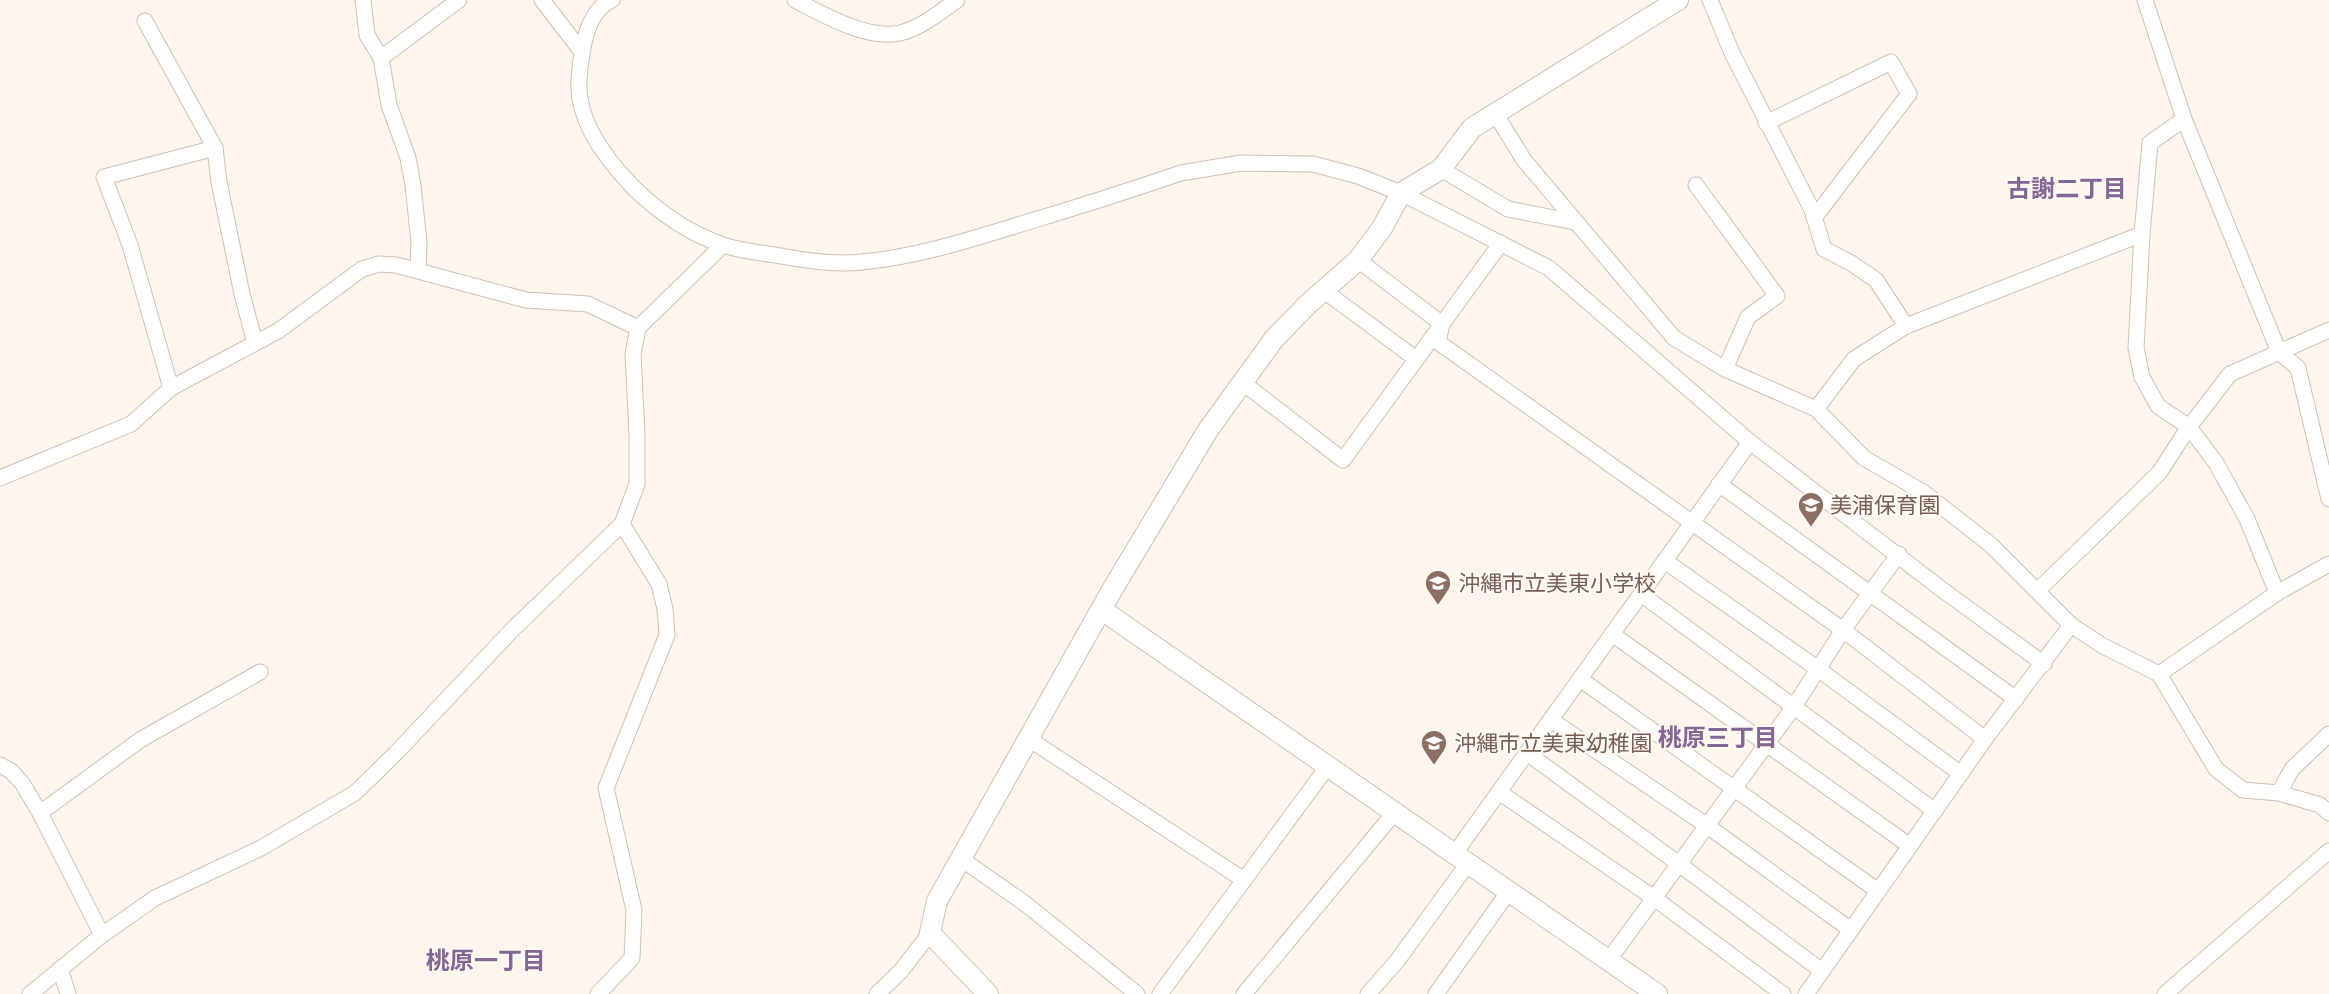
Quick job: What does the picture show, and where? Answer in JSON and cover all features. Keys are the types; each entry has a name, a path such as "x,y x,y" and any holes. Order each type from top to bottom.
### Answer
{"street":[{"path":"363,0 367,35 381,58 389,105 408,158 419,243 418,270"},
{"path":"381,58 459,0"},
{"path":"542,0 582,52"},
{"path":"612,0 604,3 591,24 582,52 579,87 587,124 614,167 653,207 686,228 723,245 826,262 861,262 914,254 965,242 1181,173 1241,163 1313,164 1358,176 1401,194 1549,268 1750,442 2044,664"},
{"path":"795,0 824,15 875,35 901,33 929,19 957,0"},
{"path":"877,994 901,970 930,933 937,901 1102,610 1208,430 1274,339 1323,290 1358,260 1382,228 1401,194 1441,169 1472,128 1678,0"},
{"path":"1710,0 1732,52 1814,218 1824,249 1851,263 1875,280 1906,326"},
{"path":"2145,0 2184,119 2279,352 2298,368 2329,499"},
{"path":"145,21 215,148 242,294 255,343"},
{"path":"1767,123 1891,62 1910,94 1814,218"},
{"path":"1496,115 1524,160 1674,338 1725,369 1816,409 1864,458 1923,492 1991,545 2071,625 2103,646 2159,674 2216,769 2243,790 2279,793 2320,805 2329,813"},
{"path":"2184,119 2150,143 2136,348 2142,378 2158,406 2189,427 2216,463 2247,519 2277,593"},
{"path":"171,388 130,245 104,177 215,148"},
{"path":"1441,169 1509,209 1575,222"},
{"path":"1696,185 1777,296 1748,316 1725,369"},
{"path":"1816,409 1854,359 1906,326 2142,234"},
{"path":"1242,382 1342,460 1501,243"},
{"path":"30,994 102,935 155,898 261,848 355,793 512,630 622,524 637,484 633,354 638,328 723,245"},
{"path":"1358,260 1442,324"},
{"path":"0,478 131,424 171,388 278,331 362,269 379,264 418,270 526,300 588,304 638,328"},
{"path":"1323,290 1416,359"},
{"path":"1442,324 1438,342 1843,630 1986,739"},
{"path":"2038,590 2159,473 2189,427 2230,374 2329,330"},
{"path":"1368,994 1397,961 1462,858 1499,792 1750,442"},
{"path":"1719,484 2016,699"},
{"path":"598,994 632,958 634,910 606,788 667,635 665,609 659,584 622,524"},
{"path":"1608,961 1793,708 1843,630 1899,555"},
{"path":"1665,561 1818,669 1960,774"},
{"path":"2159,674 2277,593 2329,564"},
{"path":"1641,594 1935,811"},
{"path":"1102,610 1657,994"},
{"path":"1806,994 1960,774 2071,625"},
{"path":"1612,634 1910,846"},
{"path":"40,813 140,740 260,672"},
{"path":"1580,679 1878,891"},
{"path":"1551,720 1706,825 1851,930"},
{"path":"2279,793 2292,769 2329,734"},
{"path":"1029,739 1244,880"},
{"path":"1527,753 1822,971"},
{"path":"0,765 22,783 40,813 102,935"},
{"path":"1160,994 1328,766"},
{"path":"1499,792 1654,898 1783,994"},
{"path":"1244,994 1395,812"},
{"path":"2170,993 2329,851"},
{"path":"960,858 1027,905 1137,994"},
{"path":"1436,994 1509,891"},
{"path":"930,933 988,994"},
{"path":"60,969 68,994"}],"place":[{"name":"美浦保育園","path":"1811,528"},
{"name":"沖縄市立美東小学校","path":"1438,606"},
{"name":"沖縄市立美東幼稚園","path":"1434,766"}],"district":[{"name":"古謝二丁目","path":"2067,189"},
{"name":"桃原三丁目","path":"1718,738"},
{"name":"桃原一丁目","path":"486,961"}]}
